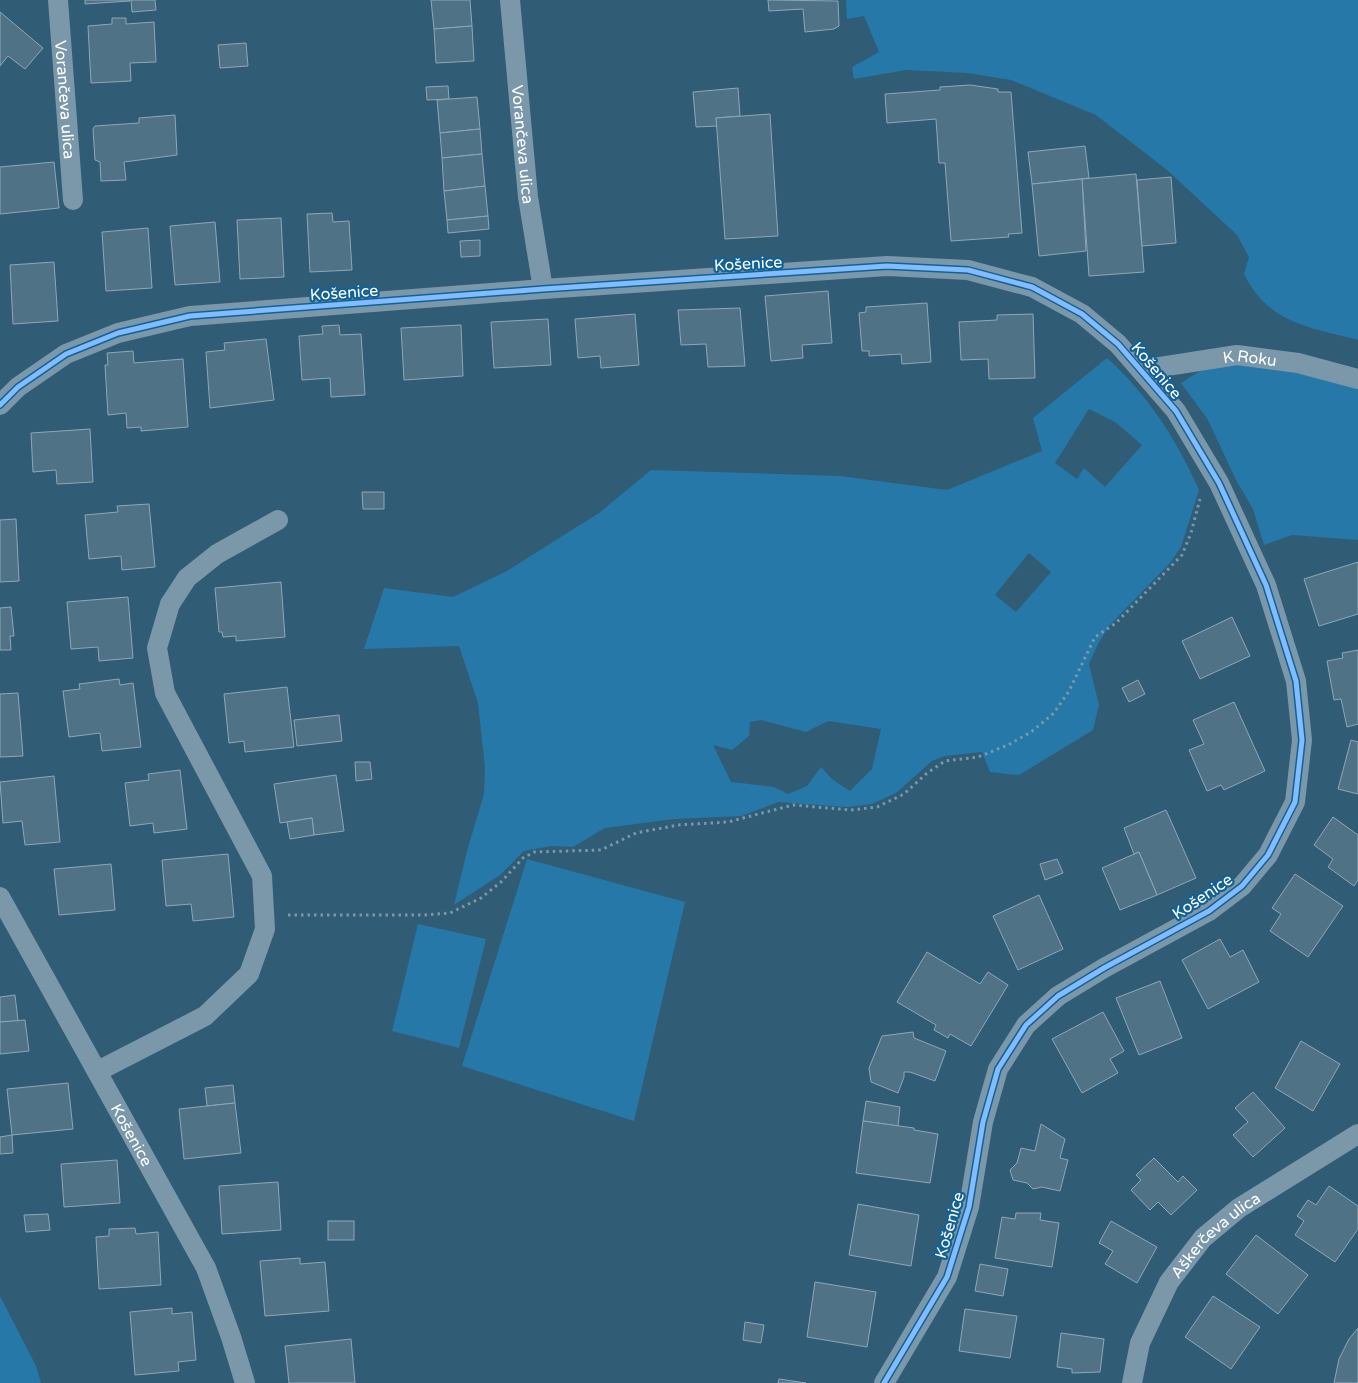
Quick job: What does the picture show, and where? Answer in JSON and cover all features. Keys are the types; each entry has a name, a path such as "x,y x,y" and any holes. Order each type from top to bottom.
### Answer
{"street":[{"name":"Vorančeva ulica","path":"58,0 73,200"},
{"name":"Vorančeva ulica","path":"510,0 528,197 543,289"},
{"name":"Košenice","path":"0,405 18,387 66,354 118,333 190,316 543,289 887,266 968,270 1032,287 1082,314 1118,344 1176,411 1219,483 1266,585 1296,681 1302,740 1295,802 1268,855 1242,886 1209,910 1104,968 1058,996 1026,1025 998,1069 983,1122 969,1207 947,1277 884,1383"},
{"name":"K Roku","path":"1140,370 1237,355 1298,363 1358,379"},
{"path":"98,1071 205,1016 249,974 265,929 262,876 165,693 157,648 170,604 187,578 216,554 278,520"},
{"name":"Košenice","path":"0,897 206,1268 232,1337 245,1383"},
{"name":"Aškerčeva ulica","path":"1132,1383 1140,1343 1169,1282 1203,1238 1239,1208 1358,1134"}],"path":[{"path":"265,915 424,916 450,913 481,898 500,882 523,858 534,852 600,850 636,833 678,825 728,822 793,805 851,810 877,807 904,794 927,773 946,761 978,757 1008,745 1031,732 1054,713 1069,691 1095,637 1116,623 1182,555 1191,533 1201,496"}],"shaded area":[{"path":"846,0 1358,0 1358,340 1307,327 1292,321 1265,304 1254,291 1244,274 1249,257 1237,235 1167,170 1096,115 1011,80 967,73 906,70 854,79 852,67 879,52 864,16 847,19"},
{"path":"1107,358 1136,387 1160,419 1181,453 1199,490 1181,547 1170,563 1109,626 1089,664 1099,705 1093,730 1019,775 990,772 982,752 945,756 932,761 896,793 872,804 847,807 778,802 742,816 674,819 605,828 573,847 551,846 524,851 500,875 454,905 467,851 484,794 485,768 478,703 459,646 364,649 384,588 453,597 507,571 599,513 651,470 840,476 947,490 1042,451 1033,418","holes":["1089,409 1115,422 1142,445 1105,487 1084,468 1077,479 1055,463","1029,553 1051,572 1016,612 995,595","761,720 806,732 828,721 881,729 872,769 850,791 832,779 821,767 807,786 788,794 774,787 731,782 713,745 732,750 749,736 750,722"]},
{"path":"1231,363 1256,364 1358,386 1358,540 1292,535 1264,545 1253,509 1236,480 1208,420 1181,383 1200,371"},
{"path":"527,859 685,902 634,1121 462,1066"},
{"path":"418,924 486,939 459,1048 392,1031"},
{"path":"0,1296 36,1366 41,1383 0,1383"}],"building":[{"path":"85,0 130,0 130,1 85,4"},
{"path":"131,0 155,0 156,10 132,12"},
{"path":"431,0 470,0 472,26 434,29"},
{"path":"768,0 838,1 839,26 834,29 805,32 803,9 769,11"},
{"path":"0,12 43,48 25,69 8,56 0,66"},
{"path":"112,18 126,18 126,24 154,22 156,62 130,63 131,81 91,83 88,26 112,24"},
{"path":"472,26 474,61 436,63 434,29"},
{"path":"246,43 248,66 220,68 218,45"},
{"path":"970,85 998,89 998,92 1011,92 1022,233 1008,234 1009,237 951,241 945,163 939,163 936,119 887,123 885,94 940,90 940,87"},
{"path":"448,86 449,99 427,100 426,87"},
{"path":"738,88 740,116 716,118 717,126 696,127 693,92"},
{"path":"477,97 480,129 440,133 437,100"},
{"path":"770,114 778,236 725,239 716,118"},
{"path":"175,115 177,155 124,162 126,180 101,181 100,162 95,160 93,129 95,126 139,123 139,118"},
{"path":"480,129 482,154 442,158 440,133"},
{"path":"1085,146 1089,178 1032,184 1028,152"},
{"path":"482,154 485,186 444,191 442,158"},
{"path":"54,162 59,208 0,214 0,167"},
{"path":"1136,174 1144,272 1089,276 1082,179"},
{"path":"1171,177 1176,243 1142,246 1137,180"},
{"path":"1082,179 1086,251 1039,256 1032,184"},
{"path":"485,186 488,216 447,220 444,191"},
{"path":"332,213 333,222 349,221 352,270 310,272 307,214"},
{"path":"488,216 489,229 448,233 447,220"},
{"path":"281,218 284,277 240,279 237,220"},
{"path":"215,222 220,282 175,285 170,226"},
{"path":"148,228 152,288 106,291 102,232"},
{"path":"480,240 480,256 461,257 460,241"},
{"path":"54,262 58,321 13,324 10,265"},
{"path":"828,291 832,343 802,345 803,358 771,361 765,296"},
{"path":"927,303 931,362 902,364 901,354 869,356 869,351 862,351 859,313 866,312 866,307"},
{"path":"740,308 745,366 708,367 706,344 681,345 678,310"},
{"path":"635,314 639,365 601,368 600,356 578,358 575,319"},
{"path":"1033,314 1035,378 989,379 988,359 961,360 959,322 997,320 997,315"},
{"path":"548,319 551,365 494,368 491,322"},
{"path":"339,325 340,335 361,334 365,395 331,397 330,378 302,380 299,336 323,334 322,326"},
{"path":"461,325 463,376 404,380 401,328"},
{"path":"266,339 274,400 210,408 206,352 225,350 224,343"},
{"path":"133,351 134,363 183,359 188,427 141,431 141,427 127,428 126,413 108,415 105,365 108,365 107,353"},
{"path":"90,429 93,482 57,484 56,470 33,472 31,433"},
{"path":"362,492 384,492 384,509 363,509"},
{"path":"149,504 155,567 122,570 121,556 89,559 85,515 118,512 117,506"},
{"path":"16,519 19,581 0,582 0,520"},
{"path":"1358,562 1358,614 1319,626 1304,579"},
{"path":"281,582 285,637 236,641 236,636 223,637 222,632 219,632 215,588"},
{"path":"128,597 133,658 99,661 98,647 71,649 67,602"},
{"path":"11,607 14,636 10,636 11,650 0,650 0,608"},
{"path":"1232,617 1250,656 1200,679 1182,641"},
{"path":"1358,650 1358,724 1347,727 1341,699 1334,700 1327,661 1343,658 1342,653"},
{"path":"119,679 120,685 133,683 141,747 102,751 100,733 69,737 63,691 80,689 79,684"},
{"path":"1138,680 1145,694 1129,702 1122,688"},
{"path":"287,687 294,747 245,752 244,741 229,743 224,694"},
{"path":"18,693 23,756 0,757 0,694"},
{"path":"1234,702 1265,771 1224,790 1221,785 1207,791 1189,750 1204,744 1193,720"},
{"path":"339,715 342,741 297,746 294,720"},
{"path":"1351,740 1358,742 1358,794 1338,789"},
{"path":"355,762 370,762 372,779 356,781"},
{"path":"180,770 187,829 154,833 153,823 130,826 125,783 149,780 148,774"},
{"path":"336,775 344,831 314,835 312,818 280,823 274,784"},
{"path":"54,776 60,842 25,845 22,821 3,823 0,782"},
{"path":"1166,810 1196,878 1157,895 1139,852 1134,854 1124,828"},
{"path":"1333,817 1358,835 1358,880 1354,886 1328,867 1333,859 1314,845"},
{"path":"312,818 314,835 290,839 287,822"},
{"path":"1139,852 1157,895 1120,910 1102,868"},
{"path":"228,854 234,917 193,921 191,904 166,906 162,860"},
{"path":"1057,859 1063,873 1045,880 1040,864"},
{"path":"111,864 115,910 59,915 54,869"},
{"path":"1295,874 1343,906 1308,957 1270,931 1281,914 1272,908"},
{"path":"1039,895 1063,949 1018,970 993,916"},
{"path":"1220,939 1230,957 1243,950 1259,982 1208,1009 1182,960"},
{"path":"927,952 980,984 988,972 1008,985 971,1046 950,1034 948,1038 934,1030 936,1025 897,1002"},
{"path":"1160,981 1182,1038 1139,1055 1116,998"},
{"path":"15,995 18,1021 0,1022 0,997"},
{"path":"1103,1012 1124,1051 1110,1059 1118,1073 1082,1093 1052,1039"},
{"path":"25,1020 29,1051 0,1054 0,1022"},
{"path":"913,1032 914,1038 946,1051 935,1081 910,1072 904,1072 898,1093 871,1082 869,1068 882,1036"},
{"path":"1301,1041 1340,1064 1313,1111 1275,1088"},
{"path":"68,1083 73,1129 12,1135 7,1089"},
{"path":"233,1085 235,1103 207,1106 205,1088"},
{"path":"1253,1092 1285,1128 1253,1157 1233,1135 1248,1122 1235,1108"},
{"path":"866,1101 900,1107 898,1126 863,1121"},
{"path":"235,1103 241,1153 184,1159 179,1109"},
{"path":"863,1121 914,1128 914,1130 938,1134 930,1183 856,1173"},
{"path":"1041,1124 1065,1139 1060,1158 1068,1160 1060,1191 1042,1187 1033,1189 1027,1183 1013,1180 1010,1170 1017,1163 1021,1148 1035,1151"},
{"path":"12,1135 13,1153 0,1154 0,1137"},
{"path":"1154,1158 1178,1182 1183,1176 1197,1190 1171,1215 1158,1202 1150,1210 1131,1190 1141,1180 1136,1175"},
{"path":"117,1160 120,1203 64,1207 61,1164"},
{"path":"278,1182 281,1230 222,1234 219,1186"},
{"path":"1329,1186 1358,1206 1358,1229 1335,1262 1295,1235 1304,1221 1297,1216 1308,1200 1316,1205"},
{"path":"858,1204 919,1215 911,1266 849,1255"},
{"path":"1016,1213 1041,1213 1040,1220 1059,1223 1052,1267 995,1258 1002,1217 1015,1219"},
{"path":"48,1214 50,1230 26,1232 24,1215"},
{"path":"328,1221 354,1221 354,1240 328,1240"},
{"path":"1111,1221 1157,1247 1137,1283 1105,1264 1113,1251 1099,1243"},
{"path":"135,1228 136,1234 158,1232 161,1285 99,1289 96,1237 109,1236 109,1229"},
{"path":"1256,1235 1308,1275 1278,1314 1226,1274"},
{"path":"300,1258 300,1264 325,1262 329,1311 265,1316 260,1261"},
{"path":"980,1264 1008,1269 1003,1296 975,1291"},
{"path":"815,1282 876,1292 867,1347 807,1337"},
{"path":"1213,1296 1260,1327 1231,1369 1185,1337"},
{"path":"172,1308 172,1314 192,1312 196,1360 178,1362 179,1371 135,1375 130,1312"},
{"path":"965,1309 1017,1316 1010,1358 959,1351"},
{"path":"745,1322 764,1325 761,1343 743,1340"},
{"path":"1358,1328 1358,1383 1334,1383 1339,1359 1349,1339"},
{"path":"1061,1333 1104,1339 1100,1372 1072,1373 1072,1369 1057,1367"},
{"path":"351,1339 355,1383 289,1383 285,1346"},
{"path":"779,1379 806,1383 778,1383"}],"cycle path":[{"path":"0,405 18,387 66,354 118,333 190,316 543,289 887,266 968,270 1032,287 1082,314 1118,344 1176,411 1219,483 1266,585 1296,681 1302,740 1295,802 1268,855 1242,886 1209,911 1104,968 1058,996 1026,1025 998,1069 983,1122 969,1207 947,1277 884,1383"}]}
